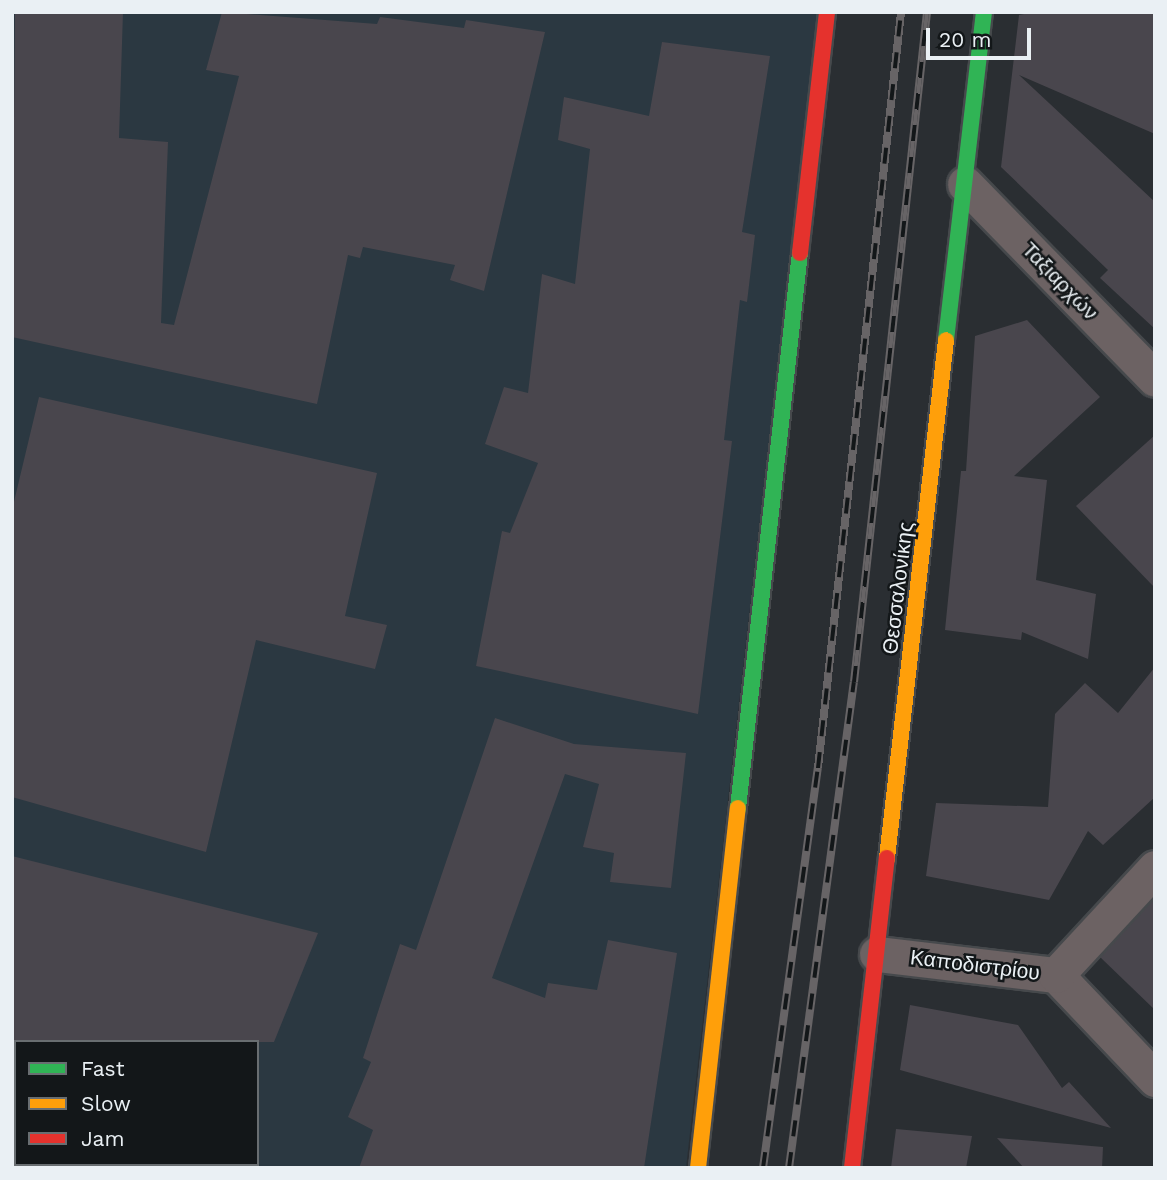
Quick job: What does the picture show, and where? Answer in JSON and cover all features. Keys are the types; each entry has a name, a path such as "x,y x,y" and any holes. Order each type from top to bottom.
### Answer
{"street":[{"path":"698,1168 827,12"},
{"name":"Θεσσαλονίκης","path":"852,1168 984,12"},
{"name":"Ταξιαρχών","path":"965,184 1155,379"},
{"path":"1056,975 1155,868"},
{"name":"Καποδιστρίου","path":"877,954 1056,975 1155,1079"}],"shaded area":[{"path":"12,12 818,12 686,1168 12,1168"}],"building":[{"path":"15,12 123,12 119,138 168,142 161,323 174,325 239,76 206,70 222,12 377,24 380,17 464,28 466,20 545,32 484,291 450,280 455,265 363,247 360,258 348,255 317,404 12,337"},
{"path":"1034,12 1155,12 1155,134 1019,75 1155,202 1155,329 1100,278 1108,270 1001,167 1019,15"},
{"path":"662,42 770,56 742,232 755,235 747,302 740,300 724,440 732,441 698,714 476,666 502,531 510,533 538,463 485,444 504,387 528,393 542,274 575,284 590,149 558,140 564,97 649,116"},
{"path":"1027,320 1100,397 1014,476 1047,480 1036,580 1096,594 1088,659 1022,632 1021,640 945,630 961,471 966,471 975,336"},
{"path":"39,397 377,473 345,616 387,625 375,669 256,640 206,852 12,797 12,510"},
{"path":"1155,435 1155,588 1076,506"},
{"path":"1155,667 1155,797 1103,845 1088,831 1049,900 926,876 936,803 1048,807 1055,714 1085,683 1118,713"},
{"path":"495,718 574,744 686,753 671,888 610,882 614,853 583,847 599,784 565,774 492,978 545,998 548,983 597,990 608,940 677,953 644,1168 359,1168 373,1130 348,1117 371,1062 363,1058 400,944 416,950"},
{"path":"12,856 318,933 274,1042 12,1042"},
{"path":"1155,898 1155,1010 1100,957"},
{"path":"910,1005 1018,1025 1062,1088 1069,1082 1111,1128 900,1070"},
{"path":"896,1129 972,1136 966,1168 891,1168"},
{"path":"997,1138 1103,1147 1102,1168 1024,1168"}],"railway":[{"path":"763,1168 818,768 901,12"},
{"path":"789,1168 854,682 927,12"}],"traffic: fast":[{"path":"946,340 984,12"},
{"path":"738,808 800,253"}],"traffic: slow":[{"path":"887,858 946,340"},
{"path":"698,1168 738,808"}],"traffic: jam":[{"path":"800,253 827,12"},
{"path":"852,1168 887,858"}]}
